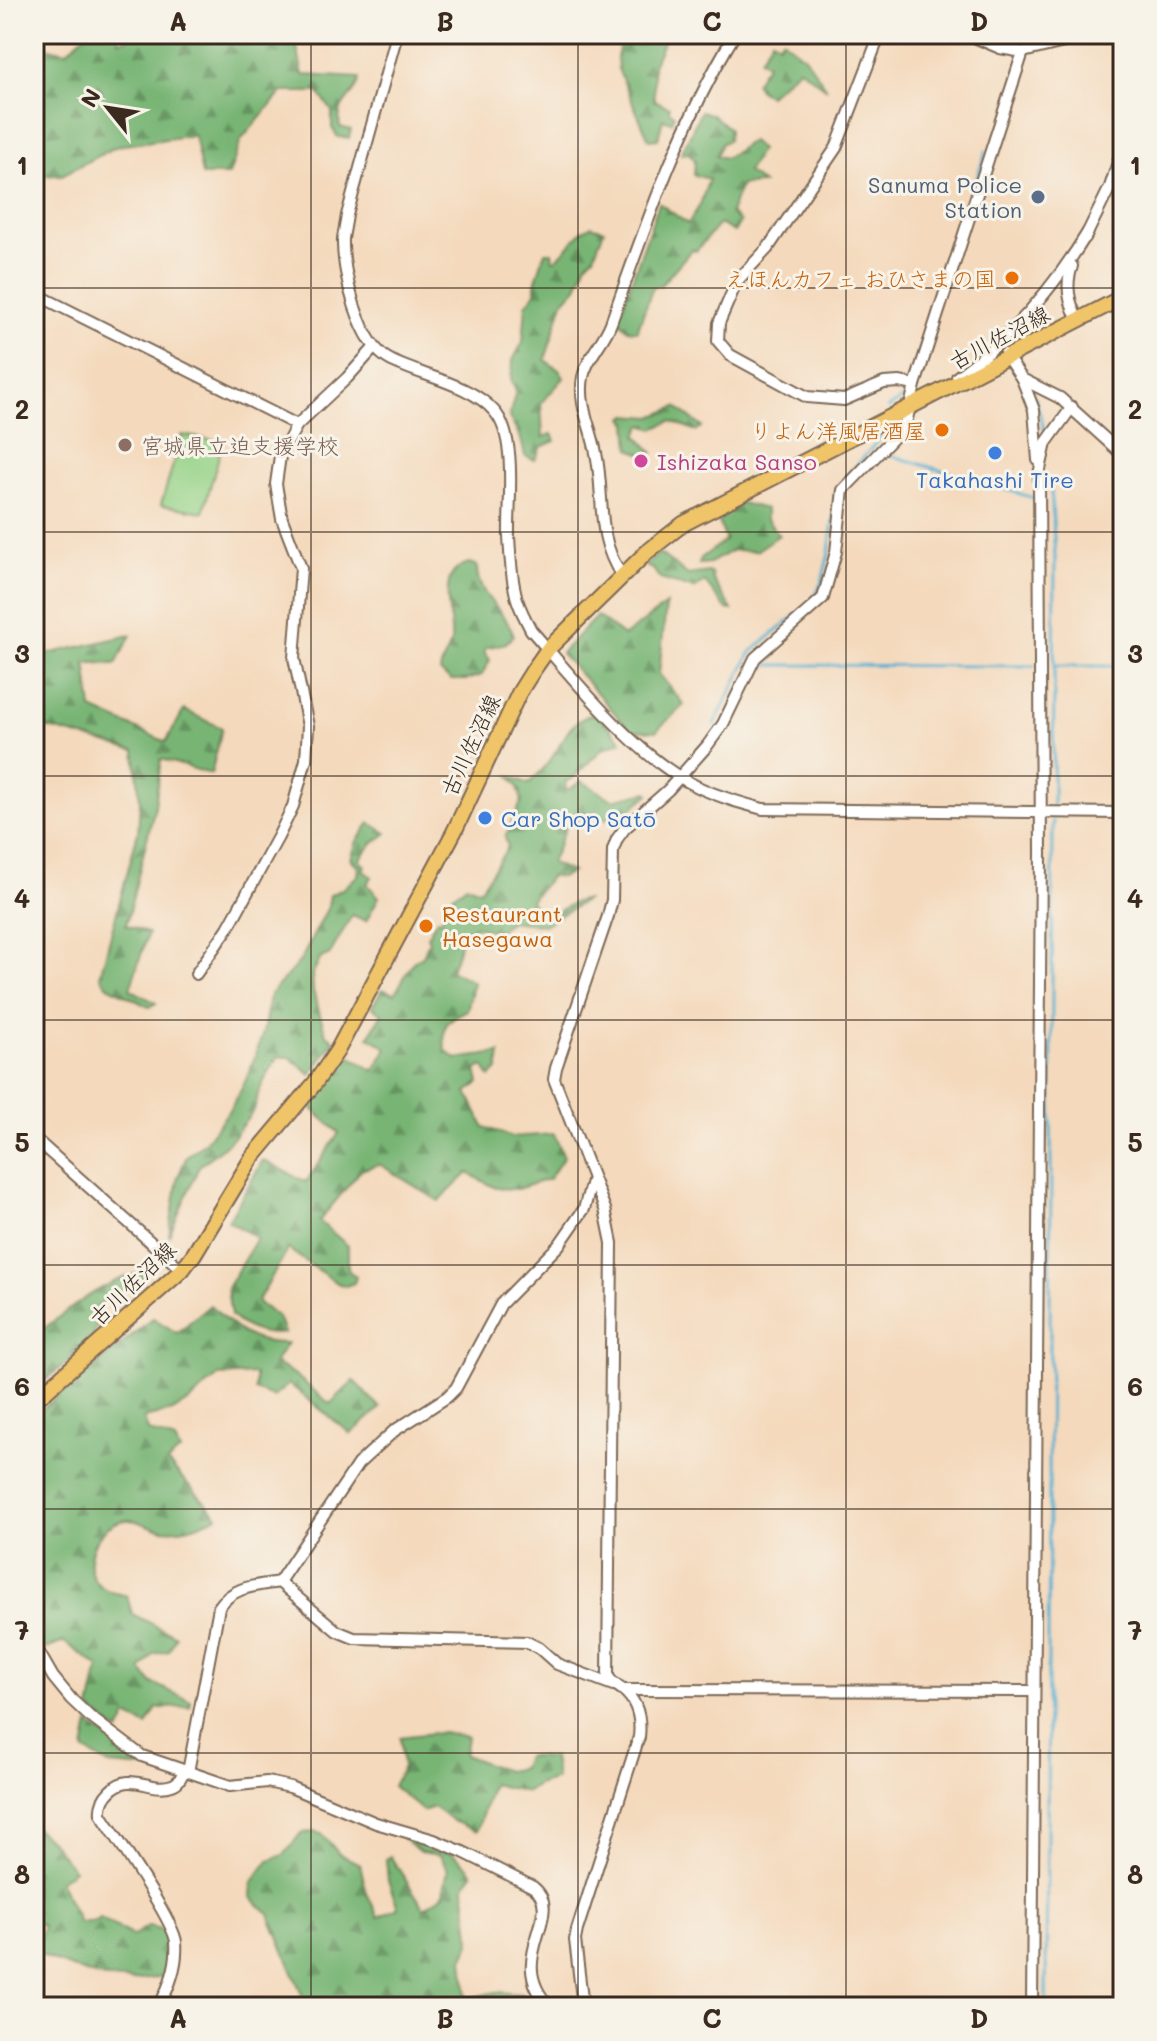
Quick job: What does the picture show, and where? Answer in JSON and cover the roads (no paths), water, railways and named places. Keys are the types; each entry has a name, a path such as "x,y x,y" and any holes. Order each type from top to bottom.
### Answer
{"main road":[{"name":"古川佐沼線","path":"34,1401 182,1270 252,1158 315,1083 337,1051 454,832 519,693 548,649 663,538 694,517 1123,297"}],"street":[{"path":"397,34 347,215 343,240 358,317 374,348 390,360 473,395 495,411 503,429 509,458 509,538 515,592 531,630 627,734 680,777 725,799 763,809 1123,813"},
{"path":"622,576 609,548 600,513 597,454 582,406 585,369 610,326 664,176 718,62 735,34"},
{"path":"880,34 836,148 768,248 737,281 717,333 721,347 730,355 807,397 844,400 884,383 910,384"},
{"path":"967,34 1018,52 1097,34"},
{"path":"917,404 910,384 1018,52"},
{"path":"1078,320 1070,301 1067,279 1110,187 1123,147"},
{"path":"583,2007 575,1940 639,1737 640,1716 608,1677 613,1257 610,1227 554,1079 608,916 617,839 680,777 723,724 755,658 823,598 836,552 843,490 901,430 917,404 1002,341 1058,279 1088,232"},
{"path":"34,293 297,425"},
{"path":"1002,341 1001,347 1022,379 1034,410 1039,474 1041,813 1032,2007"},
{"path":"196,974 228,928 278,837 293,806 306,760 308,726 294,658 301,568 282,519 276,484 280,456 297,425 374,348"},
{"path":"1022,379 1072,407 1123,455"},
{"path":"1039,474 1046,443 1072,407"},
{"path":"34,1138 182,1270"},
{"path":"159,2007 175,1962 174,1932 101,1814 100,1808 107,1794 122,1782 167,1786 180,1780 186,1772 219,1607 238,1590 279,1582 358,1464 394,1431 456,1388 501,1304 559,1245 584,1209 592,1181"},
{"path":"279,1582 337,1631 354,1638 527,1642 557,1664 618,1688 1034,1691"},
{"path":"34,1644 61,1689 89,1716 142,1756 230,1786 267,1782 290,1787 376,1823 434,1840 533,1887 540,1892 545,1907 533,1946 531,1969 540,1994 550,2007"}],"waterway":[{"path":"1027,46 1055,39"},
{"path":"889,408 904,397 986,151"},
{"path":"1035,397 1044,429"},
{"path":"813,600 822,582 829,553 837,488 881,437"},
{"path":"893,456 1034,498"},
{"path":"1051,488 1055,557 1053,805"},
{"path":"714,725 751,652 801,611"},
{"path":"769,665 1035,666"},
{"path":"1055,666 1123,666"},
{"path":"1046,2007 1053,821"}],"place":[{"name":"Sanuma Police Station","path":"1038,197"},
{"name":"えほんカフェ おひさまの国","path":"1012,278"},
{"name":"りよん洋風居酒屋","path":"942,430"},
{"name":"宮城県立迫支援学校","path":"125,445"},
{"name":"Takahashi Tire","path":"995,453"},
{"name":"Ishizaka Sanso","path":"641,461"},
{"name":"Car Shop Satō","path":"485,818"},
{"name":"Restaurant Hasegawa","path":"426,926"}]}
